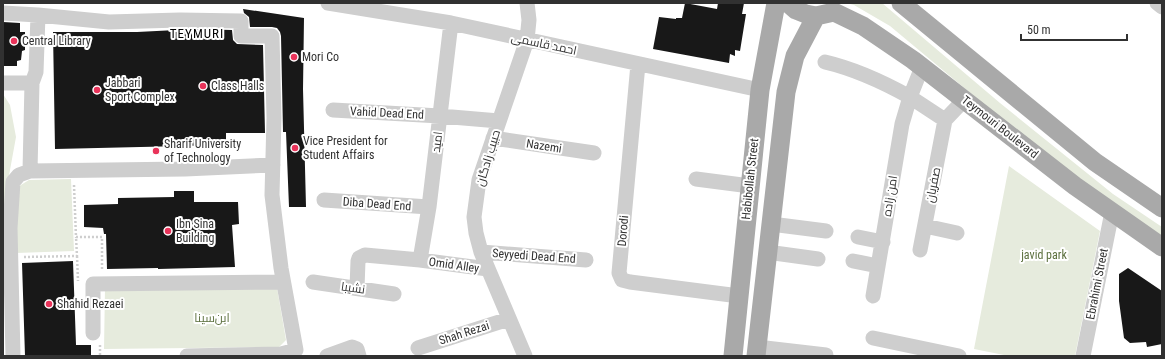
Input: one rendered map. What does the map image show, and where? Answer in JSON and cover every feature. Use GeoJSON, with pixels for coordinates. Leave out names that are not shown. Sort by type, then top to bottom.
{"type":"FeatureCollection","features":[{"type":"Feature","properties":{"kind":"main road","name":"Habibollah Street"},"geometry":{"type":"LineString","coordinates":[[733,356],[760,90],[776,3]]}},
{"type":"Feature","properties":{"kind":"main road","name":"Teymouri Boulevard"},"geometry":{"type":"LineString","coordinates":[[788,3],[796,10],[806,14],[825,14],[863,26],[965,99],[1075,186],[1162,247]]}},
{"type":"Feature","properties":{"kind":"main road"},"geometry":{"type":"LineString","coordinates":[[901,3],[1095,162],[1162,208]]}},
{"type":"Feature","properties":{"kind":"main road"},"geometry":{"type":"LineString","coordinates":[[756,352],[786,92],[795,56],[825,14]]}},
{"type":"Feature","properties":{"kind":"main road"},"geometry":{"type":"LineString","coordinates":[[752,161],[778,164]]}},
{"type":"Feature","properties":{"kind":"street","name":"احمد قاسمی"},"geometry":{"type":"LineString","coordinates":[[328,3],[451,23],[760,90]]}},
{"type":"Feature","properties":{"kind":"street","name":"حبیب زادگان"},"geometry":{"type":"LineString","coordinates":[[526,356],[481,252],[474,217],[479,180],[527,40],[529,20],[527,3]]}},
{"type":"Feature","properties":{"kind":"street"},"geometry":{"type":"LineString","coordinates":[[1157,3],[1162,7]]}},
{"type":"Feature","properties":{"kind":"street"},"geometry":{"type":"LineString","coordinates":[[3,13],[109,22],[180,20],[241,21],[241,36],[272,36],[274,118],[272,195],[283,282],[289,354],[187,356]]}},
{"type":"Feature","properties":{"kind":"street"},"geometry":{"type":"LineString","coordinates":[[30,171],[32,83],[36,72],[38,15]]}},
{"type":"Feature","properties":{"kind":"street","name":"امید"},"geometry":{"type":"LineString","coordinates":[[420,260],[429,208],[451,23]]}},
{"type":"Feature","properties":{"kind":"street"},"geometry":{"type":"LineString","coordinates":[[825,62],[838,65],[872,78],[910,97],[945,120],[965,99]]}},
{"type":"Feature","properties":{"kind":"street","name":"Dorodi"},"geometry":{"type":"LineString","coordinates":[[638,64],[619,273],[622,280],[739,296]]}},
{"type":"Feature","properties":{"kind":"street","name":"امن زاده"},"geometry":{"type":"LineString","coordinates":[[873,296],[902,124],[910,97],[922,67]]}},
{"type":"Feature","properties":{"kind":"street"},"geometry":{"type":"LineString","coordinates":[[3,83],[32,83]]}},
{"type":"Feature","properties":{"kind":"street","name":"Vahid Dead End"},"geometry":{"type":"LineString","coordinates":[[333,110],[499,120]]}},
{"type":"Feature","properties":{"kind":"street","name":"صفریان"},"geometry":{"type":"LineString","coordinates":[[920,250],[945,120]]}},
{"type":"Feature","properties":{"kind":"street","name":"Nazemi"},"geometry":{"type":"LineString","coordinates":[[493,138],[594,153]]}},
{"type":"Feature","properties":{"kind":"street"},"geometry":{"type":"LineString","coordinates":[[13,356],[8,298],[11,257],[10,228],[13,182],[19,175],[30,171],[185,169],[273,165]]}},
{"type":"Feature","properties":{"kind":"street"},"geometry":{"type":"LineString","coordinates":[[696,179],[750,186]]}},
{"type":"Feature","properties":{"kind":"street","name":"Diba Dead End"},"geometry":{"type":"LineString","coordinates":[[324,200],[429,208]]}},
{"type":"Feature","properties":{"kind":"street","name":"Ebrahimi Street"},"geometry":{"type":"LineString","coordinates":[[1083,356],[1112,212]]}},
{"type":"Feature","properties":{"kind":"street"},"geometry":{"type":"LineString","coordinates":[[771,224],[826,231]]}},
{"type":"Feature","properties":{"kind":"street"},"geometry":{"type":"LineString","coordinates":[[925,226],[957,233]]}},
{"type":"Feature","properties":{"kind":"street"},"geometry":{"type":"LineString","coordinates":[[858,237],[883,242]]}},
{"type":"Feature","properties":{"kind":"street","name":"Seyyedi Dead End"},"geometry":{"type":"LineString","coordinates":[[481,252],[586,260]]}},
{"type":"Feature","properties":{"kind":"street"},"geometry":{"type":"LineString","coordinates":[[768,252],[818,259]]}},
{"type":"Feature","properties":{"kind":"street","name":"Omid Alley"},"geometry":{"type":"LineString","coordinates":[[357,288],[358,262],[359,258],[364,255],[420,260],[488,270]]}},
{"type":"Feature","properties":{"kind":"street"},"geometry":{"type":"LineString","coordinates":[[853,261],[878,266]]}},
{"type":"Feature","properties":{"kind":"street"},"geometry":{"type":"LineString","coordinates":[[93,333],[93,284],[283,282]]}},
{"type":"Feature","properties":{"kind":"street","name":"نشیبا"},"geometry":{"type":"LineString","coordinates":[[313,282],[394,294]]}},
{"type":"Feature","properties":{"kind":"street","name":"Shah Rezai"},"geometry":{"type":"LineString","coordinates":[[418,348],[509,319]]}},
{"type":"Feature","properties":{"kind":"street"},"geometry":{"type":"LineString","coordinates":[[873,338],[959,356]]}},
{"type":"Feature","properties":{"kind":"street"},"geometry":{"type":"LineString","coordinates":[[327,356],[352,347],[358,353]]}},
{"type":"Feature","properties":{"kind":"street"},"geometry":{"type":"LineString","coordinates":[[756,352],[826,355]]}},
{"type":"Feature","properties":{"kind":"path"},"geometry":{"type":"LineString","coordinates":[[11,257],[77,256],[74,170]]}},
{"type":"Feature","properties":{"kind":"path"},"geometry":{"type":"LineString","coordinates":[[76,237],[102,237],[102,284]]}},
{"type":"Feature","properties":{"kind":"green space"},"geometry":{"type":"Polygon","coordinates":[[[846,3],[882,3],[1000,103],[1113,194],[1162,227],[1162,238],[1059,167],[890,26],[854,5],[846,3]]]}},
{"type":"Feature","properties":{"kind":"green space"},"geometry":{"type":"Polygon","coordinates":[[[3,94],[10,105],[16,137],[8,181],[6,291],[3,291],[3,94]]]}},
{"type":"Feature","properties":{"kind":"green space","name":"javid park"},"geometry":{"type":"Polygon","coordinates":[[[1009,166],[1100,231],[1075,356],[1009,356],[974,349],[1009,166]]]}},
{"type":"Feature","properties":{"kind":"green space"},"geometry":{"type":"Polygon","coordinates":[[[71,179],[74,251],[16,253],[16,188],[29,180],[71,179]]]}},
{"type":"Feature","properties":{"kind":"green space","name":"ابن‌سینا"},"geometry":{"type":"Polygon","coordinates":[[[105,288],[277,288],[286,340],[279,347],[104,349],[105,288]]]}},
{"type":"Feature","properties":{"kind":"building"},"geometry":{"type":"Polygon","coordinates":[[[685,3],[717,9],[718,3],[744,3],[742,14],[746,14],[740,51],[735,50],[735,56],[730,54],[729,63],[653,49],[659,17],[676,19],[682,18],[685,3]]]}},
{"type":"Feature","properties":{"kind":"building"},"geometry":{"type":"Polygon","coordinates":[[[243,9],[304,18],[303,89],[306,207],[289,207],[286,132],[283,132],[280,32],[277,28],[272,27],[250,27],[249,17],[244,13],[243,9]]]}},
{"type":"Feature","properties":{"kind":"building","name":"Central Library"},"geometry":{"type":"Polygon","coordinates":[[[3,22],[20,23],[20,32],[25,32],[25,50],[22,51],[21,60],[17,61],[17,66],[3,66],[3,22]]]}},
{"type":"Feature","properties":{"kind":"building"},"geometry":{"type":"Polygon","coordinates":[[[196,29],[232,30],[233,40],[237,44],[263,45],[265,133],[226,133],[226,145],[55,149],[53,32],[137,32],[196,29]]]}},
{"type":"Feature","properties":{"kind":"building","name":"Ibn Sina Building"},"geometry":{"type":"Polygon","coordinates":[[[174,191],[194,191],[194,202],[238,202],[239,224],[232,225],[235,267],[107,269],[106,234],[104,234],[103,228],[84,227],[84,205],[118,204],[118,198],[174,197],[174,191]]]}},
{"type":"Feature","properties":{"kind":"building","name":"Shahid Rezaei"},"geometry":{"type":"Polygon","coordinates":[[[73,261],[76,345],[91,345],[91,356],[25,356],[22,263],[73,261]]]}},
{"type":"Feature","properties":{"kind":"building"},"geometry":{"type":"Polygon","coordinates":[[[1128,268],[1162,291],[1162,344],[1147,347],[1146,342],[1130,343],[1124,338],[1119,301],[1119,274],[1128,268]]]}},
{"type":"Feature","properties":{"kind":"place","name":"Central Library"},"geometry":{"type":"Point","coordinates":[14,41]}},
{"type":"Feature","properties":{"kind":"place","name":"Mori Co"},"geometry":{"type":"Point","coordinates":[294,57]}},
{"type":"Feature","properties":{"kind":"place","name":"Class Halls"},"geometry":{"type":"Point","coordinates":[203,86]}},
{"type":"Feature","properties":{"kind":"place","name":"Jabbari Sport Complex"},"geometry":{"type":"Point","coordinates":[97,90]}},
{"type":"Feature","properties":{"kind":"place","name":"Vice President for Student Affairs"},"geometry":{"type":"Point","coordinates":[295,148]}},
{"type":"Feature","properties":{"kind":"place","name":"Sharif University of Technology"},"geometry":{"type":"Point","coordinates":[156,151]}},
{"type":"Feature","properties":{"kind":"place","name":"Ibn Sina Building"},"geometry":{"type":"Point","coordinates":[168,231]}},
{"type":"Feature","properties":{"kind":"place","name":"Shahid Rezaei"},"geometry":{"type":"Point","coordinates":[49,304]}},
{"type":"Feature","properties":{"kind":"district","name":"TEYMURI"},"geometry":{"type":"Point","coordinates":[197,33]}}]}
